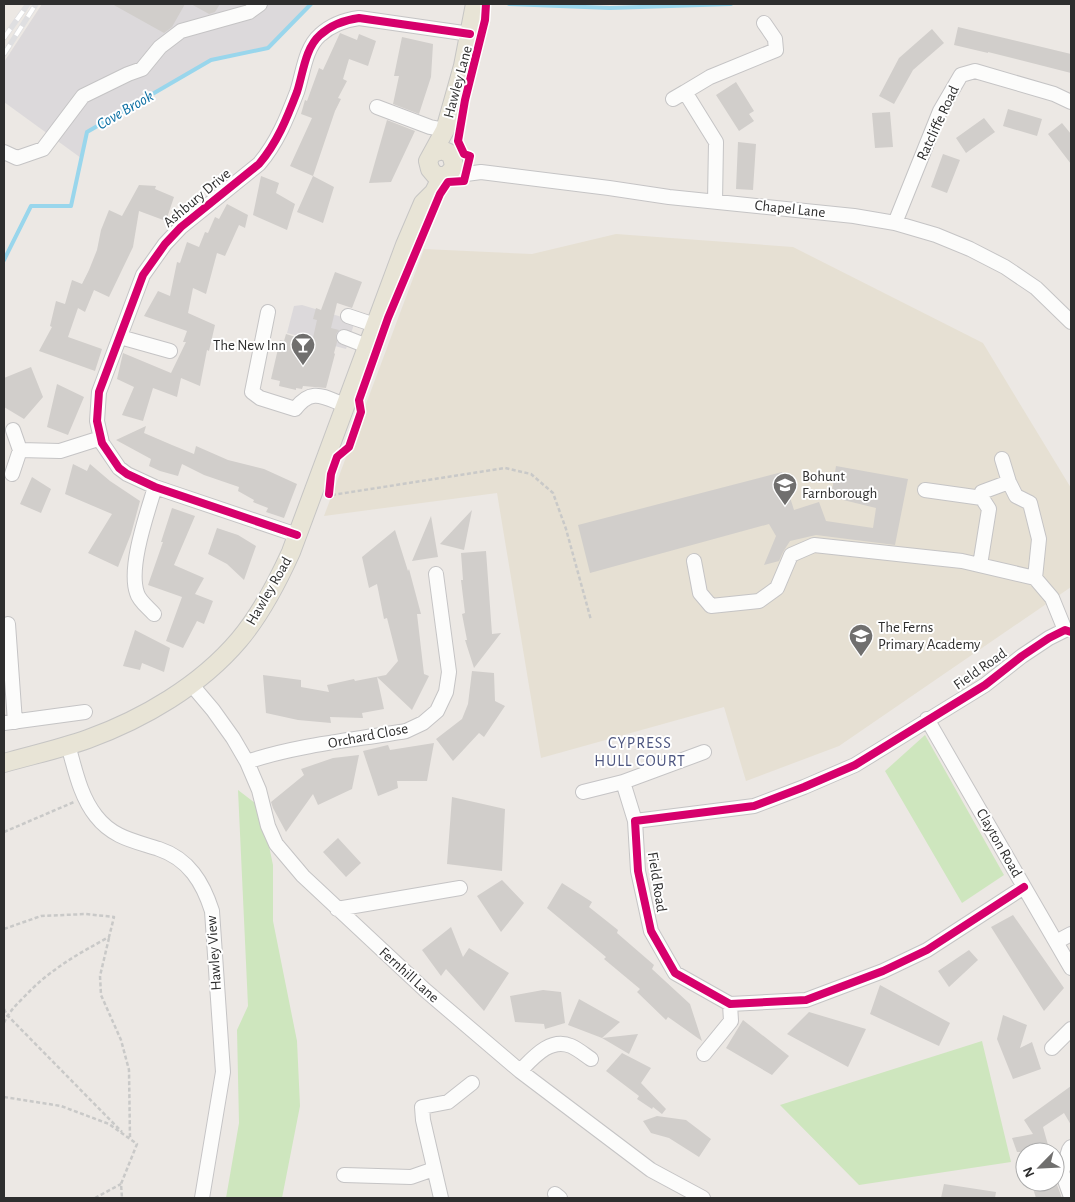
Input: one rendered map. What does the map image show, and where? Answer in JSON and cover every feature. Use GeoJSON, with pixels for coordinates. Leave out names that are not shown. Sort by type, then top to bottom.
{"type":"FeatureCollection","features":[{"type":"Feature","properties":{"kind":"main road","name":"Hawley Lane"},"geometry":{"type":"LineString","coordinates":[[423,203],[424,187],[428,178],[443,164],[445,130],[463,66],[475,5]]}},
{"type":"Feature","properties":{"kind":"main road","name":"Hawley Road"},"geometry":{"type":"LineString","coordinates":[[4,763],[100,734],[177,695],[216,663],[238,641],[254,620],[282,571],[297,535],[404,246],[423,203]]}},
{"type":"Feature","properties":{"kind":"street"},"geometry":{"type":"LineString","coordinates":[[4,152],[17,158],[43,149],[83,96],[120,77],[142,69],[160,47],[181,31],[249,12],[260,4]]}},
{"type":"Feature","properties":{"kind":"street","name":"Ashbury Drive"},"geometry":{"type":"LineString","coordinates":[[297,535],[155,487],[127,474],[119,468],[101,438],[97,421],[100,392],[143,275],[165,244],[181,227],[259,164],[268,154],[276,140],[296,92],[310,50],[320,35],[330,27],[345,20],[359,18],[470,34]]}},
{"type":"Feature","properties":{"kind":"street"},"geometry":{"type":"LineString","coordinates":[[673,99],[702,81],[776,50],[775,39],[764,23]]}},
{"type":"Feature","properties":{"kind":"street","name":"Ratcliffe Road"},"geometry":{"type":"LineString","coordinates":[[895,223],[940,111],[961,75],[975,70],[1054,94],[1071,102]]}},
{"type":"Feature","properties":{"kind":"street"},"geometry":{"type":"LineString","coordinates":[[685,92],[716,142],[715,202]]}},
{"type":"Feature","properties":{"kind":"street"},"geometry":{"type":"LineString","coordinates":[[377,107],[430,127],[445,130]]}},
{"type":"Feature","properties":{"kind":"street","name":"Chapel Lane"},"geometry":{"type":"LineString","coordinates":[[443,164],[466,174],[481,172],[669,197],[854,216],[895,223],[936,235],[970,249],[1005,267],[1036,288],[1071,322]]}},
{"type":"Feature","properties":{"kind":"street"},"geometry":{"type":"LineString","coordinates":[[268,312],[252,392],[260,398],[295,409],[302,400],[316,395],[345,405]]}},
{"type":"Feature","properties":{"kind":"street"},"geometry":{"type":"LineString","coordinates":[[348,316],[375,325]]}},
{"type":"Feature","properties":{"kind":"street"},"geometry":{"type":"LineString","coordinates":[[120,337],[170,351]]}},
{"type":"Feature","properties":{"kind":"street"},"geometry":{"type":"LineString","coordinates":[[344,337],[367,346]]}},
{"type":"Feature","properties":{"kind":"street"},"geometry":{"type":"LineString","coordinates":[[12,474],[20,450],[13,430]]}},
{"type":"Feature","properties":{"kind":"street"},"geometry":{"type":"LineString","coordinates":[[20,450],[60,451],[101,438]]}},
{"type":"Feature","properties":{"kind":"street"},"geometry":{"type":"LineString","coordinates":[[1002,459],[1009,482],[1016,496],[1030,503],[1040,539],[1035,578]]}},
{"type":"Feature","properties":{"kind":"street"},"geometry":{"type":"LineString","coordinates":[[980,565],[989,509],[982,498],[982,492],[1009,482]]}},
{"type":"Feature","properties":{"kind":"street"},"geometry":{"type":"LineString","coordinates":[[154,614],[137,596],[133,579],[142,532],[155,487]]}},
{"type":"Feature","properties":{"kind":"street"},"geometry":{"type":"LineString","coordinates":[[925,490],[982,498]]}},
{"type":"Feature","properties":{"kind":"street"},"geometry":{"type":"LineString","coordinates":[[694,561],[700,593],[711,606],[758,601],[778,588],[791,555],[814,545],[962,561],[1035,578],[1052,598],[1068,631]]}},
{"type":"Feature","properties":{"kind":"street","name":"Orchard Close"},"geometry":{"type":"LineString","coordinates":[[246,762],[290,750],[406,731],[423,723],[436,711],[446,692],[449,672],[436,574]]}},
{"type":"Feature","properties":{"kind":"street"},"geometry":{"type":"LineString","coordinates":[[8,624],[9,723],[85,712]]}},
{"type":"Feature","properties":{"kind":"street","name":"Field Road"},"geometry":{"type":"LineString","coordinates":[[730,1004],[675,973],[651,931],[638,871],[635,821],[754,806],[855,765],[985,685],[1049,638],[1068,631]]}},
{"type":"Feature","properties":{"kind":"street","name":"Fernhill Lane"},"geometry":{"type":"LineString","coordinates":[[191,684],[233,738],[259,790],[268,826],[276,844],[303,876],[424,990],[520,1072],[651,1170],[703,1198]]}},
{"type":"Feature","properties":{"kind":"street","name":"Clayton Road"},"geometry":{"type":"LineString","coordinates":[[927,719],[1071,968]]}},
{"type":"Feature","properties":{"kind":"street","name":"Hawley View"},"geometry":{"type":"LineString","coordinates":[[68,745],[78,782],[84,797],[96,817],[125,840],[160,850],[187,865],[197,877],[212,911],[223,1072],[202,1198]]}},
{"type":"Feature","properties":{"kind":"street"},"geometry":{"type":"LineString","coordinates":[[583,792],[623,782],[704,752]]}},
{"type":"Feature","properties":{"kind":"street"},"geometry":{"type":"LineString","coordinates":[[623,782],[635,821]]}},
{"type":"Feature","properties":{"kind":"street"},"geometry":{"type":"LineString","coordinates":[[704,1054],[731,1021],[730,1004],[806,1000],[883,970],[927,950],[1024,887]]}},
{"type":"Feature","properties":{"kind":"street"},"geometry":{"type":"LineString","coordinates":[[337,909],[460,888]]}},
{"type":"Feature","properties":{"kind":"street"},"geometry":{"type":"LineString","coordinates":[[1056,942],[1071,934]]}},
{"type":"Feature","properties":{"kind":"street"},"geometry":{"type":"LineString","coordinates":[[1052,1048],[1071,1029]]}},
{"type":"Feature","properties":{"kind":"street"},"geometry":{"type":"LineString","coordinates":[[520,1072],[538,1053],[554,1044],[570,1046],[591,1060]]}},
{"type":"Feature","properties":{"kind":"street"},"geometry":{"type":"LineString","coordinates":[[441,1198],[423,1120],[422,1107],[448,1102],[472,1084]]}},
{"type":"Feature","properties":{"kind":"street"},"geometry":{"type":"LineString","coordinates":[[1071,1147],[1062,1172],[1071,1197]]}},
{"type":"Feature","properties":{"kind":"street"},"geometry":{"type":"LineString","coordinates":[[344,1175],[411,1177],[434,1169]]}},
{"type":"Feature","properties":{"kind":"path"},"geometry":{"type":"LineString","coordinates":[[332,495],[505,468],[531,474],[553,493],[566,529],[591,620]]}},
{"type":"Feature","properties":{"kind":"path"},"geometry":{"type":"LineString","coordinates":[[4,832],[84,797]]}},
{"type":"Feature","properties":{"kind":"path"},"geometry":{"type":"LineString","coordinates":[[4,929],[41,916],[86,914],[114,918],[100,976],[101,995],[121,1040],[129,1070],[130,1139]]}},
{"type":"Feature","properties":{"kind":"path"},"geometry":{"type":"LineString","coordinates":[[4,1023],[7,1015],[40,979],[78,953],[109,937]]}},
{"type":"Feature","properties":{"kind":"path"},"geometry":{"type":"LineString","coordinates":[[4,1009],[7,1015],[130,1139]]}},
{"type":"Feature","properties":{"kind":"path"},"geometry":{"type":"LineString","coordinates":[[4,1097],[61,1106],[109,1124],[137,1144],[121,1184],[122,1198]]}},
{"type":"Feature","properties":{"kind":"path"},"geometry":{"type":"LineString","coordinates":[[95,1198],[121,1184]]}},
{"type":"Feature","properties":{"kind":"shaded area"},"geometry":{"type":"Polygon","coordinates":[[[42,4],[311,4],[268,48],[211,60],[87,132],[81,158],[4,102],[4,62],[42,4]]]}},
{"type":"Feature","properties":{"kind":"shaded area","name":"Bohunt Farnborough"},"geometry":{"type":"Polygon","coordinates":[[[616,234],[793,247],[983,343],[1071,488],[1071,587],[839,746],[746,781],[724,707],[541,758],[497,493],[324,516],[424,249],[532,254],[616,234]]]}},
{"type":"Feature","properties":{"kind":"shaded area"},"geometry":{"type":"Polygon","coordinates":[[[302,305],[355,321],[346,349],[287,333],[294,306],[302,305]]]}},
{"type":"Feature","properties":{"kind":"green space"},"geometry":{"type":"Polygon","coordinates":[[[925,735],[1004,875],[962,903],[885,771],[925,735]]]}},
{"type":"Feature","properties":{"kind":"green space"},"geometry":{"type":"Polygon","coordinates":[[[238,790],[255,803],[266,832],[273,865],[273,921],[297,1041],[300,1106],[282,1198],[226,1198],[239,1123],[237,1030],[248,1006],[238,790]]]}},
{"type":"Feature","properties":{"kind":"green space"},"geometry":{"type":"Polygon","coordinates":[[[982,1041],[1011,1162],[859,1185],[780,1105],[982,1041]]]}},
{"type":"Feature","properties":{"kind":"building"},"geometry":{"type":"Polygon","coordinates":[[[112,4],[185,4],[172,27],[164,33],[112,4]]]}},
{"type":"Feature","properties":{"kind":"building"},"geometry":{"type":"Polygon","coordinates":[[[191,4],[220,4],[215,12],[209,14],[191,4]]]}},
{"type":"Feature","properties":{"kind":"building"},"geometry":{"type":"Polygon","coordinates":[[[958,27],[1071,54],[1071,73],[954,45],[958,27]]]}},
{"type":"Feature","properties":{"kind":"building"},"geometry":{"type":"Polygon","coordinates":[[[932,29],[944,43],[913,70],[894,104],[879,96],[899,58],[932,29]]]}},
{"type":"Feature","properties":{"kind":"building"},"geometry":{"type":"Polygon","coordinates":[[[340,33],[357,40],[359,34],[376,41],[368,66],[349,59],[343,79],[347,81],[338,98],[341,99],[335,111],[313,176],[290,166],[312,118],[301,114],[305,100],[307,101],[319,68],[323,70],[340,33]]]}},
{"type":"Feature","properties":{"kind":"building"},"geometry":{"type":"Polygon","coordinates":[[[402,37],[433,44],[431,77],[419,114],[393,104],[399,76],[394,76],[402,37]]]}},
{"type":"Feature","properties":{"kind":"building"},"geometry":{"type":"Polygon","coordinates":[[[736,82],[754,111],[749,114],[754,121],[739,131],[716,95],[736,82]]]}},
{"type":"Feature","properties":{"kind":"building"},"geometry":{"type":"Polygon","coordinates":[[[1008,109],[1042,119],[1037,136],[1003,126],[1008,109]]]}},
{"type":"Feature","properties":{"kind":"building"},"geometry":{"type":"Polygon","coordinates":[[[890,112],[893,147],[875,148],[872,113],[890,112]]]}},
{"type":"Feature","properties":{"kind":"building"},"geometry":{"type":"Polygon","coordinates":[[[984,118],[995,132],[966,153],[956,138],[984,118]]]}},
{"type":"Feature","properties":{"kind":"building"},"geometry":{"type":"Polygon","coordinates":[[[387,120],[415,131],[391,182],[369,183],[387,120]]]}},
{"type":"Feature","properties":{"kind":"building"},"geometry":{"type":"Polygon","coordinates":[[[1062,123],[1071,134],[1071,164],[1048,134],[1062,123]]]}},
{"type":"Feature","properties":{"kind":"building"},"geometry":{"type":"Polygon","coordinates":[[[738,142],[756,144],[753,190],[736,189],[738,142]]]}},
{"type":"Feature","properties":{"kind":"building"},"geometry":{"type":"Polygon","coordinates":[[[943,154],[960,160],[947,193],[931,187],[943,154]]]}},
{"type":"Feature","properties":{"kind":"building"},"geometry":{"type":"Polygon","coordinates":[[[261,176],[279,183],[276,193],[295,204],[287,230],[253,215],[261,176]]]}},
{"type":"Feature","properties":{"kind":"building"},"geometry":{"type":"Polygon","coordinates":[[[313,176],[334,187],[323,223],[297,212],[313,176]]]}},
{"type":"Feature","properties":{"kind":"building"},"geometry":{"type":"Polygon","coordinates":[[[139,185],[156,186],[155,189],[174,197],[166,221],[139,211],[133,247],[109,297],[94,290],[85,312],[78,308],[68,337],[102,349],[95,371],[39,351],[52,327],[50,326],[56,301],[65,304],[72,280],[82,284],[89,270],[109,210],[122,216],[139,185]]]}},
{"type":"Feature","properties":{"kind":"building"},"geometry":{"type":"Polygon","coordinates":[[[227,204],[248,215],[245,228],[239,225],[225,256],[217,253],[206,294],[193,288],[188,313],[215,325],[209,351],[207,350],[200,386],[181,378],[177,397],[153,388],[143,421],[122,415],[134,387],[117,379],[123,353],[171,373],[186,342],[183,342],[187,331],[144,316],[158,291],[170,296],[177,262],[180,263],[187,242],[199,247],[205,232],[208,233],[215,217],[219,219],[227,204]]]}},
{"type":"Feature","properties":{"kind":"building","name":"The New Inn"},"geometry":{"type":"Polygon","coordinates":[[[335,272],[362,282],[352,308],[337,303],[331,328],[339,330],[336,334],[335,354],[326,388],[303,386],[302,389],[296,388],[296,390],[279,386],[280,381],[271,379],[280,340],[284,341],[286,334],[312,342],[317,320],[313,319],[316,308],[321,310],[335,272]]]}},
{"type":"Feature","properties":{"kind":"building"},"geometry":{"type":"Polygon","coordinates":[[[31,367],[43,397],[24,419],[4,407],[4,378],[31,367]]]}},
{"type":"Feature","properties":{"kind":"building"},"geometry":{"type":"Polygon","coordinates":[[[57,384],[84,397],[68,435],[47,427],[57,384]]]}},
{"type":"Feature","properties":{"kind":"building"},"geometry":{"type":"Polygon","coordinates":[[[146,426],[144,433],[194,454],[196,446],[228,460],[264,469],[297,484],[284,518],[266,512],[268,508],[253,502],[254,500],[238,491],[239,487],[204,475],[182,464],[178,476],[149,466],[151,459],[116,440],[146,426]]]}},
{"type":"Feature","properties":{"kind":"building"},"geometry":{"type":"Polygon","coordinates":[[[73,464],[87,471],[90,464],[110,481],[140,501],[131,534],[118,567],[88,553],[112,514],[65,494],[73,464]]]}},
{"type":"Feature","properties":{"kind":"building"},"geometry":{"type":"Polygon","coordinates":[[[836,466],[908,479],[895,545],[816,535],[790,541],[779,561],[764,565],[776,536],[769,524],[590,573],[578,525],[782,472],[794,510],[819,502],[826,521],[873,528],[876,508],[831,497],[836,466]]]}},
{"type":"Feature","properties":{"kind":"building"},"geometry":{"type":"Polygon","coordinates":[[[32,477],[51,489],[41,513],[20,504],[32,477]]]}},
{"type":"Feature","properties":{"kind":"building"},"geometry":{"type":"Polygon","coordinates":[[[172,508],[195,516],[174,565],[204,578],[195,594],[213,601],[204,624],[197,621],[183,648],[166,641],[182,597],[148,585],[163,542],[161,542],[172,508]]]}},
{"type":"Feature","properties":{"kind":"building"},"geometry":{"type":"Polygon","coordinates":[[[472,510],[464,550],[440,544],[472,510]]]}},
{"type":"Feature","properties":{"kind":"building"},"geometry":{"type":"Polygon","coordinates":[[[431,516],[438,557],[412,561],[431,516]]]}},
{"type":"Feature","properties":{"kind":"building"},"geometry":{"type":"Polygon","coordinates":[[[217,528],[238,535],[256,546],[244,580],[227,564],[208,554],[217,528]]]}},
{"type":"Feature","properties":{"kind":"building"},"geometry":{"type":"Polygon","coordinates":[[[395,530],[408,571],[409,569],[421,614],[417,614],[424,674],[429,676],[412,710],[377,677],[384,709],[362,713],[363,718],[330,717],[331,723],[298,720],[266,713],[263,675],[301,680],[301,687],[329,692],[327,685],[386,675],[398,661],[387,618],[384,619],[377,584],[369,588],[362,557],[395,530]]]}},
{"type":"Feature","properties":{"kind":"building"},"geometry":{"type":"Polygon","coordinates":[[[486,551],[492,634],[501,633],[474,668],[465,640],[467,640],[462,614],[465,613],[461,580],[463,580],[461,553],[486,551]]]}},
{"type":"Feature","properties":{"kind":"building"},"geometry":{"type":"Polygon","coordinates":[[[135,630],[170,648],[164,672],[142,663],[140,670],[123,666],[135,630]]]}},
{"type":"Feature","properties":{"kind":"building"},"geometry":{"type":"Polygon","coordinates":[[[472,671],[494,673],[495,701],[505,706],[484,737],[479,733],[453,761],[436,739],[462,719],[468,704],[472,671]]]}},
{"type":"Feature","properties":{"kind":"building"},"geometry":{"type":"Polygon","coordinates":[[[434,743],[427,781],[397,781],[398,788],[378,796],[363,751],[388,745],[390,750],[434,743]]]}},
{"type":"Feature","properties":{"kind":"building"},"geometry":{"type":"Polygon","coordinates":[[[359,755],[352,789],[318,805],[313,794],[286,832],[271,802],[304,775],[301,769],[333,758],[359,755]]]}},
{"type":"Feature","properties":{"kind":"building"},"geometry":{"type":"Polygon","coordinates":[[[452,797],[505,809],[502,871],[447,864],[452,797]]]}},
{"type":"Feature","properties":{"kind":"building"},"geometry":{"type":"Polygon","coordinates":[[[338,838],[361,863],[346,877],[323,852],[338,838]]]}},
{"type":"Feature","properties":{"kind":"building"},"geometry":{"type":"Polygon","coordinates":[[[502,880],[524,903],[501,932],[477,896],[502,880]]]}},
{"type":"Feature","properties":{"kind":"building"},"geometry":{"type":"Polygon","coordinates":[[[562,883],[592,902],[589,907],[618,930],[617,933],[654,965],[652,969],[690,1004],[702,1041],[668,1017],[666,1020],[637,992],[640,989],[604,959],[606,957],[547,908],[562,883]]]}},
{"type":"Feature","properties":{"kind":"building"},"geometry":{"type":"Polygon","coordinates":[[[1013,915],[1064,988],[1044,1011],[991,927],[1013,915]]]}},
{"type":"Feature","properties":{"kind":"building"},"geometry":{"type":"Polygon","coordinates":[[[451,927],[463,957],[469,948],[509,973],[484,1011],[446,969],[441,976],[422,950],[451,927]]]}},
{"type":"Feature","properties":{"kind":"building"},"geometry":{"type":"Polygon","coordinates":[[[969,950],[978,960],[949,987],[938,971],[969,950]]]}},
{"type":"Feature","properties":{"kind":"building"},"geometry":{"type":"Polygon","coordinates":[[[880,985],[950,1023],[939,1046],[870,1014],[880,985]]]}},
{"type":"Feature","properties":{"kind":"building"},"geometry":{"type":"Polygon","coordinates":[[[543,990],[561,992],[565,1023],[545,1029],[544,1024],[515,1022],[510,996],[543,990]]]}},
{"type":"Feature","properties":{"kind":"building"},"geometry":{"type":"Polygon","coordinates":[[[579,999],[620,1022],[602,1038],[568,1025],[579,999]]]}},
{"type":"Feature","properties":{"kind":"building"},"geometry":{"type":"Polygon","coordinates":[[[809,1012],[866,1029],[848,1067],[787,1034],[809,1012]]]}},
{"type":"Feature","properties":{"kind":"building"},"geometry":{"type":"Polygon","coordinates":[[[1003,1015],[1027,1025],[1020,1048],[1032,1042],[1041,1069],[1013,1079],[997,1039],[1003,1015]]]}},
{"type":"Feature","properties":{"kind":"building"},"geometry":{"type":"Polygon","coordinates":[[[743,1020],[789,1056],[772,1075],[726,1048],[743,1020]]]}},
{"type":"Feature","properties":{"kind":"building"},"geometry":{"type":"Polygon","coordinates":[[[638,1034],[629,1054],[602,1038],[638,1034]]]}},
{"type":"Feature","properties":{"kind":"building"},"geometry":{"type":"Polygon","coordinates":[[[622,1053],[651,1068],[641,1083],[666,1109],[662,1114],[637,1099],[639,1096],[606,1071],[622,1053]]]}},
{"type":"Feature","properties":{"kind":"building"},"geometry":{"type":"Polygon","coordinates":[[[1071,1086],[1071,1125],[1064,1113],[1043,1127],[1047,1142],[1015,1142],[1015,1146],[1012,1138],[1033,1134],[1024,1120],[1071,1086]]]}},
{"type":"Feature","properties":{"kind":"building"},"geometry":{"type":"Polygon","coordinates":[[[657,1116],[686,1120],[711,1139],[699,1157],[669,1138],[651,1133],[643,1121],[657,1116]]]}},
{"type":"Feature","properties":{"kind":"building"},"geometry":{"type":"Polygon","coordinates":[[[944,1184],[996,1192],[995,1198],[941,1198],[944,1184]]]}},
{"type":"Feature","properties":{"kind":"building"},"geometry":{"type":"Polygon","coordinates":[[[1034,1192],[1060,1192],[1062,1198],[1036,1198],[1034,1192]]]}},
{"type":"Feature","properties":{"kind":"waterway","name":"Cove Brook"},"geometry":{"type":"LineString","coordinates":[[4,260],[31,206],[71,206],[87,132],[211,60],[268,48],[311,4]]}},
{"type":"Feature","properties":{"kind":"waterway","name":"Cove Brook"},"geometry":{"type":"LineString","coordinates":[[509,4],[610,8],[731,4]]}},
{"type":"Feature","properties":{"kind":"railway"},"geometry":{"type":"LineString","coordinates":[[4,38],[28,4]]}},
{"type":"Feature","properties":{"kind":"railway"},"geometry":{"type":"LineString","coordinates":[[4,54],[36,4]]}},
{"type":"Feature","properties":{"kind":"cycle path"},"geometry":{"type":"LineString","coordinates":[[329,494],[331,474],[337,457],[349,447],[361,412],[359,400],[388,318],[440,194],[448,182],[464,181],[470,156],[464,154],[458,141],[465,100],[485,20],[486,4]]}},
{"type":"Feature","properties":{"kind":"cycle path"},"geometry":{"type":"LineString","coordinates":[[297,535],[155,487],[127,474],[119,468],[102,443],[97,421],[99,392],[143,275],[165,244],[181,227],[259,164],[265,156],[285,121],[297,92],[308,54],[315,40],[320,35],[338,24],[359,18],[470,34]]}},
{"type":"Feature","properties":{"kind":"cycle path"},"geometry":{"type":"LineString","coordinates":[[1024,887],[927,950],[883,971],[806,1000],[730,1004],[675,973],[651,931],[638,871],[635,821],[754,806],[855,765],[985,685],[1049,638],[1065,630],[1071,632]]}},
{"type":"Feature","properties":{"kind":"place","name":"The New Inn"},"geometry":{"type":"Point","coordinates":[303,366]}},
{"type":"Feature","properties":{"kind":"place","name":"Bohunt Farnborough"},"geometry":{"type":"Point","coordinates":[785,506]}},
{"type":"Feature","properties":{"kind":"place","name":"The Ferns Primary Academy"},"geometry":{"type":"Point","coordinates":[861,657]}},
{"type":"Feature","properties":{"kind":"district","name":"CYPRESS HULL COURT"},"geometry":{"type":"Point","coordinates":[640,752]}}]}
